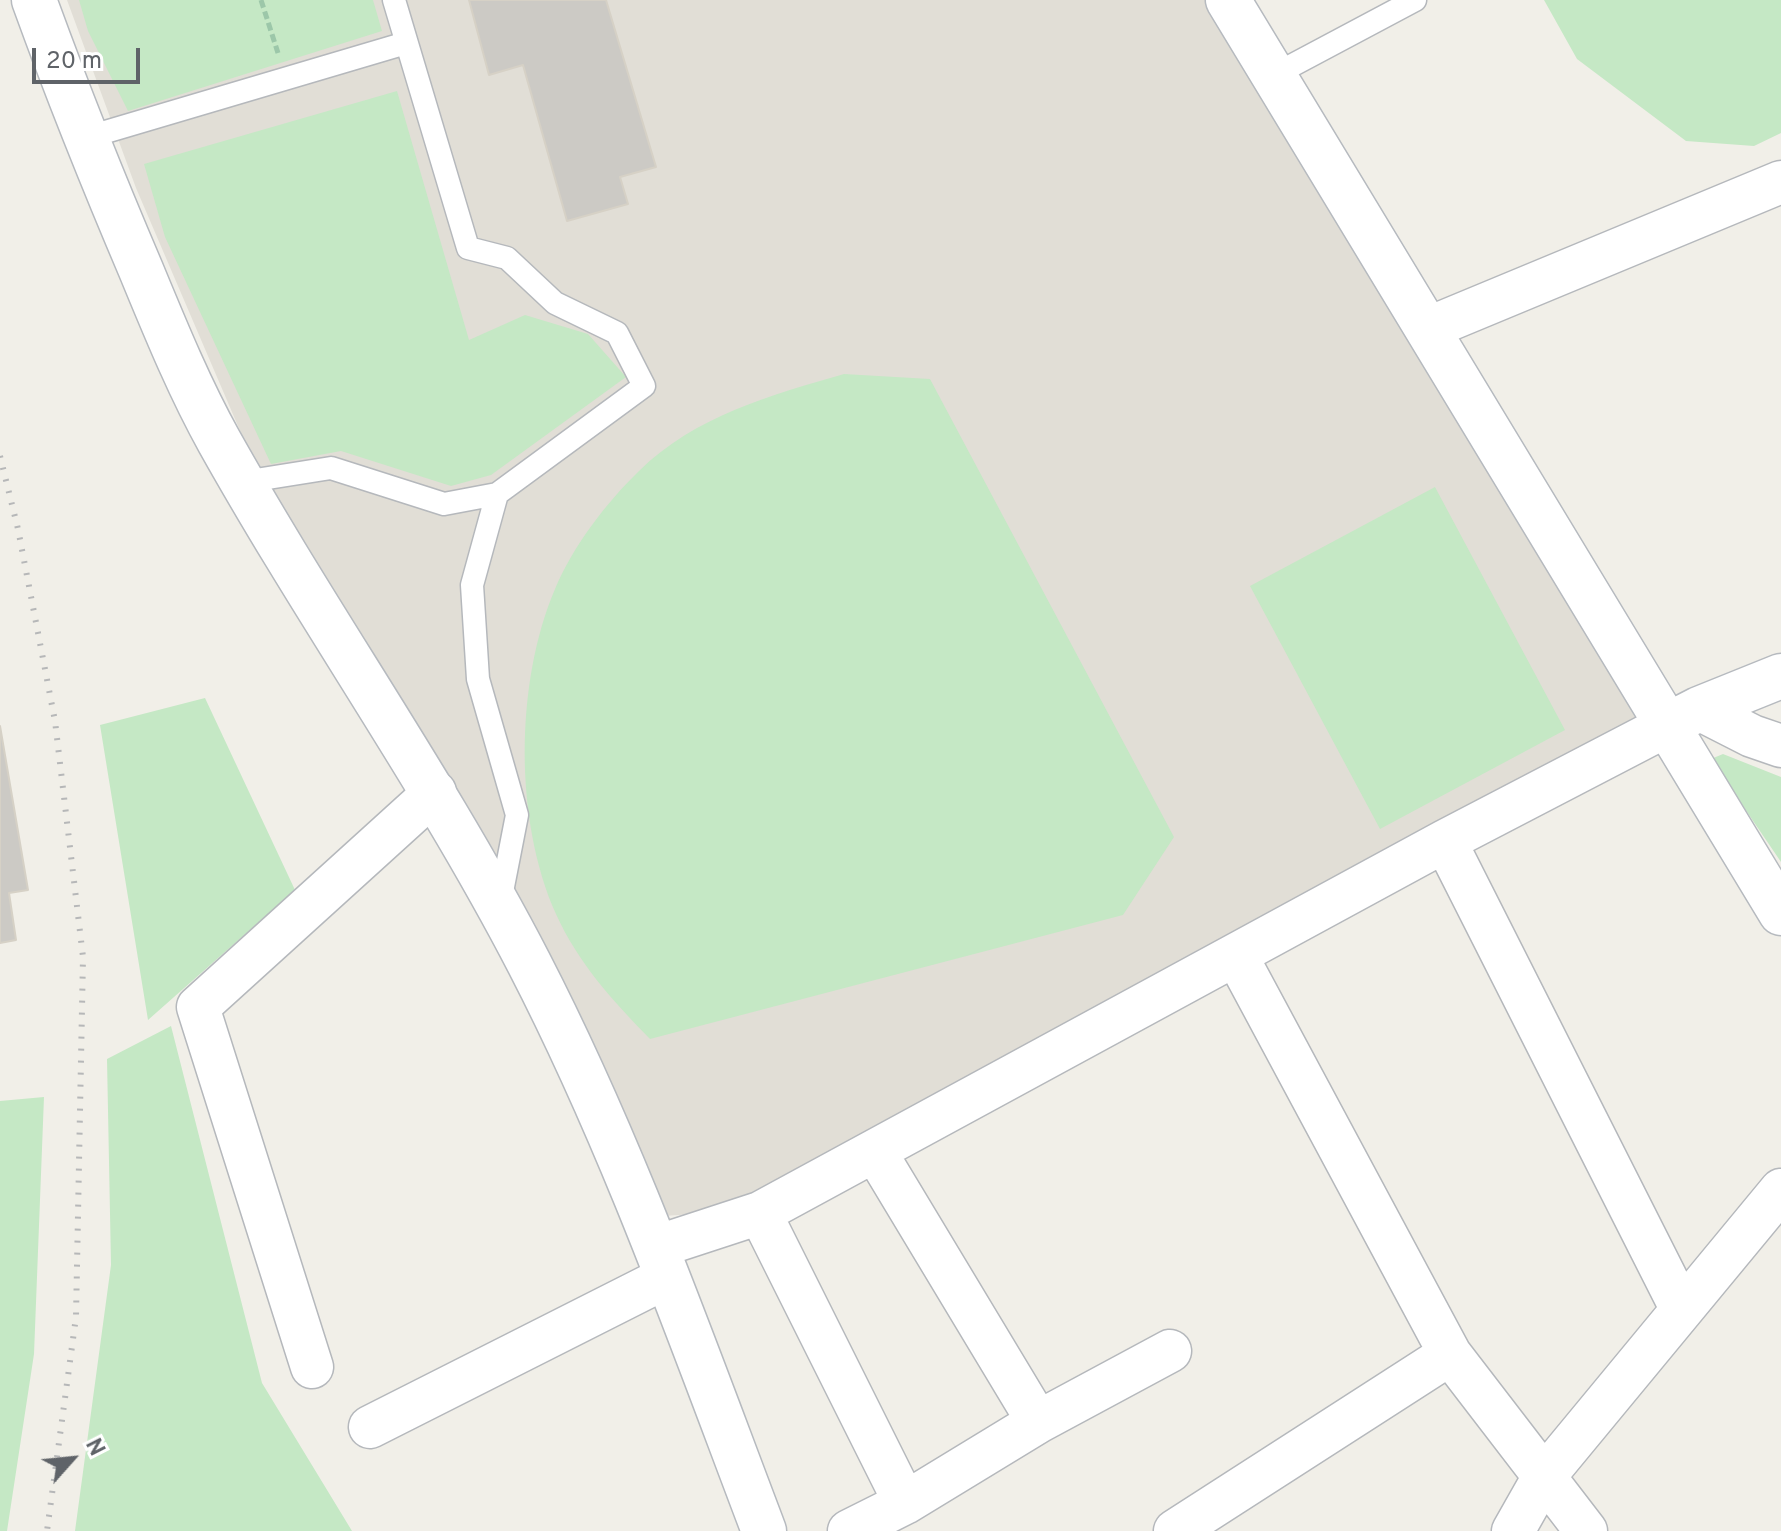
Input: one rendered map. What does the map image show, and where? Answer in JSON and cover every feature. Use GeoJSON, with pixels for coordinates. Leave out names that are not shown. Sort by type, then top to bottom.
{"type":"FeatureCollection","features":[{"type":"Feature","properties":{"kind":"street"},"geometry":{"type":"LineString","coordinates":[[34,0],[85,138],[165,329],[217,437],[435,792],[499,908],[598,1103],[660,1263],[755,1527]]}},
{"type":"Feature","properties":{"kind":"street"},"geometry":{"type":"LineString","coordinates":[[1228,0],[1429,328],[1682,717],[1781,913]]}},
{"type":"Feature","properties":{"kind":"street"},"geometry":{"type":"LineString","coordinates":[[1429,328],[1781,182]]}},
{"type":"Feature","properties":{"kind":"street"},"geometry":{"type":"LineString","coordinates":[[370,1427],[660,1263],[876,1153],[1445,841],[1682,717],[1781,676]]}},
{"type":"Feature","properties":{"kind":"street"},"geometry":{"type":"LineString","coordinates":[[1682,717],[1781,746]]}},
{"type":"Feature","properties":{"kind":"street"},"geometry":{"type":"LineString","coordinates":[[312,1367],[198,1007],[435,792]]}},
{"type":"Feature","properties":{"kind":"street"},"geometry":{"type":"LineString","coordinates":[[1445,841],[1681,1308]]}},
{"type":"Feature","properties":{"kind":"street"},"geometry":{"type":"LineString","coordinates":[[1237,957],[1450,1354],[1586,1531]]}},
{"type":"Feature","properties":{"kind":"street"},"geometry":{"type":"LineString","coordinates":[[876,1153],[1038,1422]]}},
{"type":"Feature","properties":{"kind":"street"},"geometry":{"type":"LineString","coordinates":[[1513,1531],[1543,1478],[1781,1190]]}},
{"type":"Feature","properties":{"kind":"street"},"geometry":{"type":"LineString","coordinates":[[760,1213],[905,1503]]}},
{"type":"Feature","properties":{"kind":"street"},"geometry":{"type":"LineString","coordinates":[[849,1531],[905,1503],[1038,1422],[1170,1351]]}},
{"type":"Feature","properties":{"kind":"street"},"geometry":{"type":"LineString","coordinates":[[1175,1531],[1450,1354]]}},
{"type":"Feature","properties":{"kind":"lane"},"geometry":{"type":"LineString","coordinates":[[243,482],[331,468],[444,504],[497,494],[644,386],[617,333],[555,303],[507,258],[468,248],[394,0]]}},
{"type":"Feature","properties":{"kind":"lane"},"geometry":{"type":"LineString","coordinates":[[1274,75],[1415,0]]}},
{"type":"Feature","properties":{"kind":"lane"},"geometry":{"type":"LineString","coordinates":[[85,138],[286,76],[406,43]]}},
{"type":"Feature","properties":{"kind":"lane"},"geometry":{"type":"LineString","coordinates":[[497,494],[472,585],[478,679],[517,815],[499,908]]}},
{"type":"Feature","properties":{"kind":"path"},"geometry":{"type":"LineString","coordinates":[[261,0],[286,76]]}},
{"type":"Feature","properties":{"kind":"shaded area"},"geometry":{"type":"Polygon","coordinates":[[[67,0],[1208,0],[1643,720],[740,1211],[663,1216],[544,944],[326,584],[244,440],[136,188],[67,0]]]}},
{"type":"Feature","properties":{"kind":"green space"},"geometry":{"type":"Polygon","coordinates":[[[79,0],[373,0],[382,31],[128,111],[88,31],[79,0]]]}},
{"type":"Feature","properties":{"kind":"green space"},"geometry":{"type":"Polygon","coordinates":[[[1544,0],[1781,0],[1781,133],[1754,146],[1686,141],[1577,59],[1544,0]]]}},
{"type":"Feature","properties":{"kind":"green space"},"geometry":{"type":"Polygon","coordinates":[[[397,91],[469,340],[525,315],[588,334],[626,377],[491,475],[451,486],[341,451],[271,464],[165,237],[144,164],[397,91]]]}},
{"type":"Feature","properties":{"kind":"green space"},"geometry":{"type":"Polygon","coordinates":[[[844,374],[930,379],[1174,837],[1123,915],[650,1039],[610,996],[575,949],[556,914],[542,877],[532,837],[525,752],[532,666],[542,626],[562,573],[591,526],[614,497],[661,452],[684,436],[735,410],[844,374]]]}},
{"type":"Feature","properties":{"kind":"green space"},"geometry":{"type":"Polygon","coordinates":[[[1435,487],[1565,730],[1380,829],[1250,586],[1435,487]]]}},
{"type":"Feature","properties":{"kind":"green space"},"geometry":{"type":"Polygon","coordinates":[[[205,698],[295,890],[148,1020],[100,725],[205,698]]]}},
{"type":"Feature","properties":{"kind":"green space"},"geometry":{"type":"Polygon","coordinates":[[[1723,754],[1781,777],[1781,862],[1711,759],[1723,754]]]}},
{"type":"Feature","properties":{"kind":"green space"},"geometry":{"type":"Polygon","coordinates":[[[171,1026],[262,1383],[352,1531],[75,1531],[111,1265],[107,1059],[171,1026]]]}},
{"type":"Feature","properties":{"kind":"green space"},"geometry":{"type":"Polygon","coordinates":[[[44,1097],[34,1354],[7,1531],[0,1531],[0,1101],[44,1097]]]}},
{"type":"Feature","properties":{"kind":"building"},"geometry":{"type":"Polygon","coordinates":[[[469,0],[606,0],[656,167],[620,177],[628,204],[567,221],[523,65],[489,75],[469,0]]]}},
{"type":"Feature","properties":{"kind":"building"},"geometry":{"type":"Polygon","coordinates":[[[0,726],[28,890],[9,893],[16,940],[0,943],[0,726]]]}},
{"type":"Feature","properties":{"kind":"railway"},"geometry":{"type":"LineString","coordinates":[[0,456],[18,529],[55,721],[83,957],[76,1317],[47,1531]]}}]}
